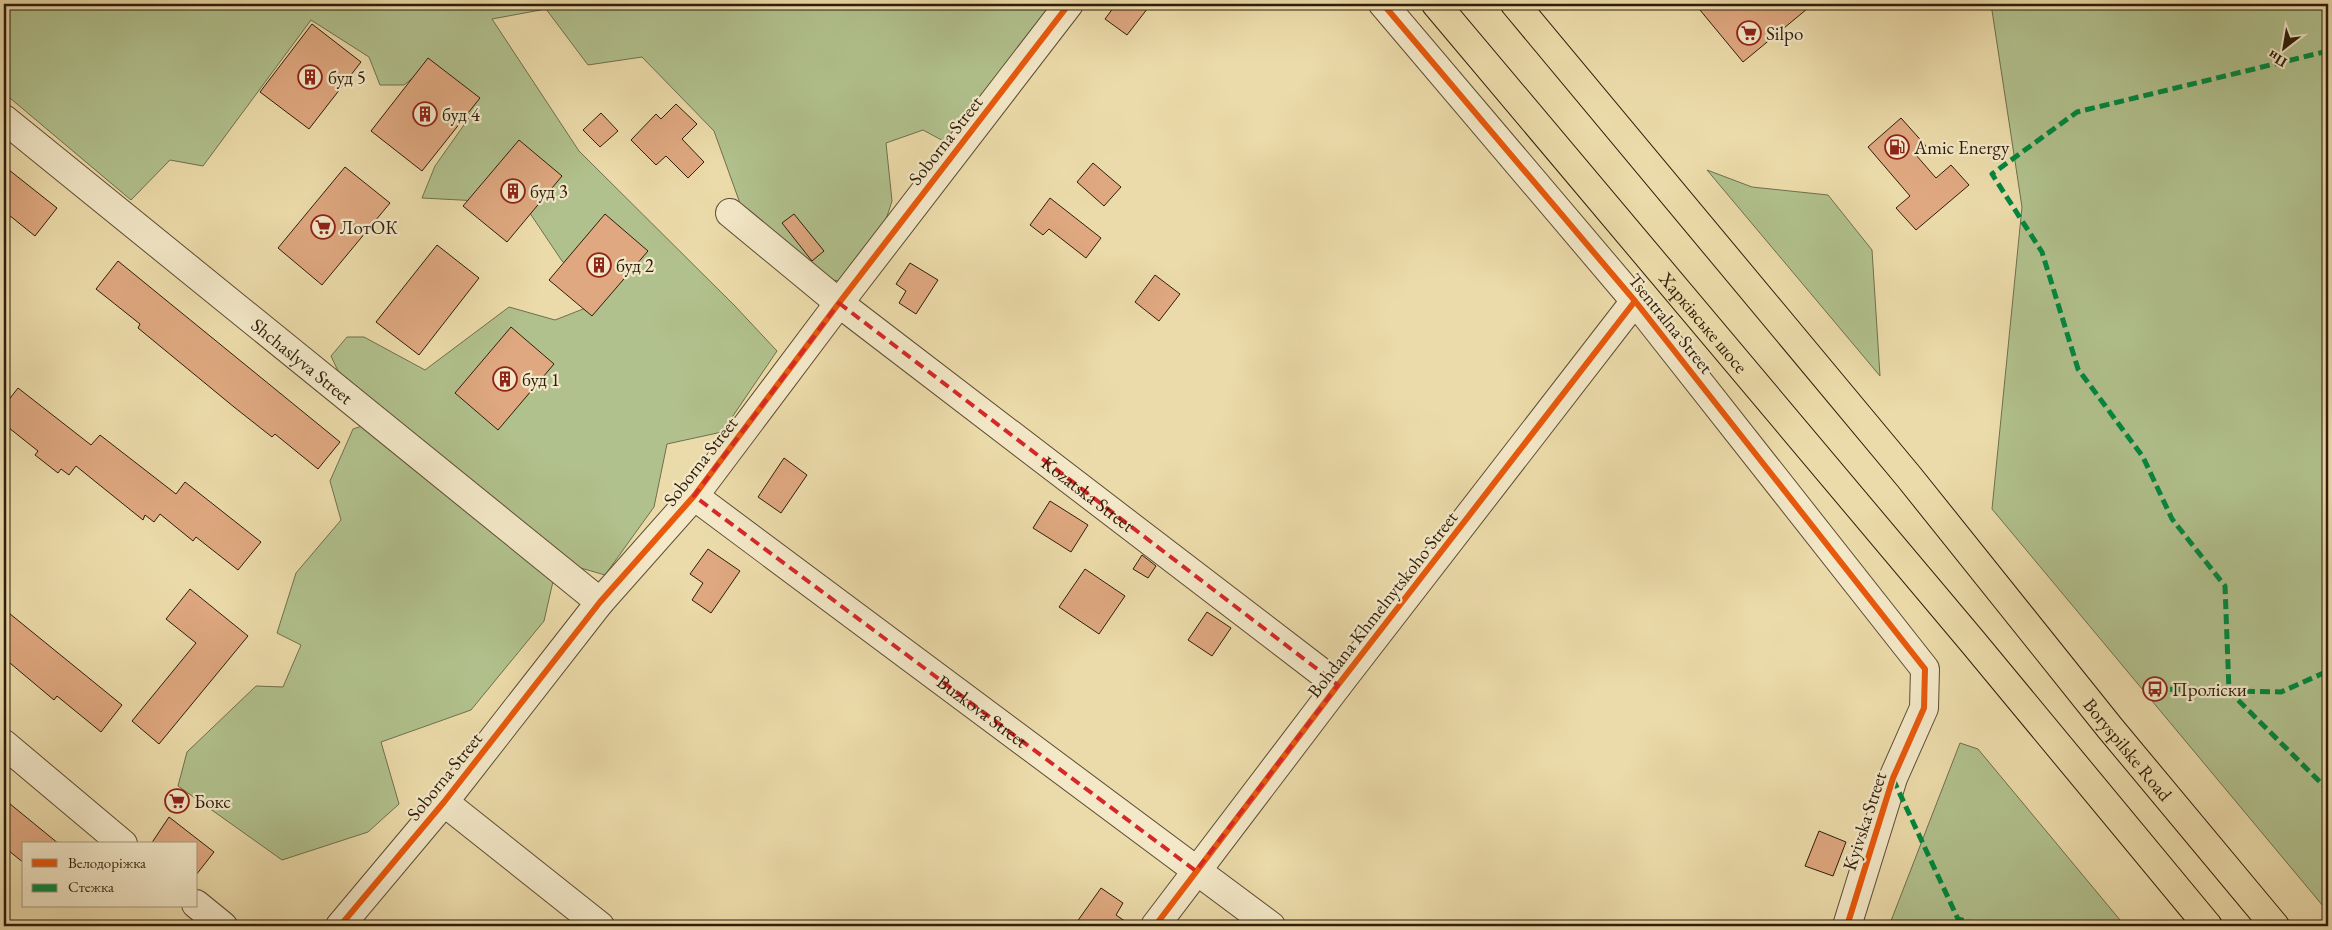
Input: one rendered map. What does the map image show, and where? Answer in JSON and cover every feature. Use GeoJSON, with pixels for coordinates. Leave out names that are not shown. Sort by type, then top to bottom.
{"type":"FeatureCollection","features":[{"type":"Feature","properties":{"kind":"highway","name":"Харківське шосе"},"geometry":{"type":"LineString","coordinates":[[1436,4],[1972,641],[2208,926]]}},
{"type":"Feature","properties":{"kind":"highway","name":"Boryspilske Road"},"geometry":{"type":"LineString","coordinates":[[1515,4],[1909,477],[2110,728],[2275,926]]}},
{"type":"Feature","properties":{"kind":"street","name":"Soborna Street"},"geometry":{"type":"LineString","coordinates":[[340,926],[444,802],[600,602],[694,496],[839,303],[1069,4]]}},
{"type":"Feature","properties":{"kind":"street","name":"Tsentralna Street"},"geometry":{"type":"LineString","coordinates":[[1383,4],[1635,301],[1925,669]]}},
{"type":"Feature","properties":{"kind":"street","name":"Shchaslyva Street"},"geometry":{"type":"LineString","coordinates":[[4,119],[600,602]]}},
{"type":"Feature","properties":{"kind":"street","name":"Kozatska Street"},"geometry":{"type":"LineString","coordinates":[[730,213],[839,303],[1338,685]]}},
{"type":"Feature","properties":{"kind":"street","name":"Bohdana Khmelnytskoho Street"},"geometry":{"type":"LineString","coordinates":[[1155,926],[1338,685],[1635,301]]}},
{"type":"Feature","properties":{"kind":"street","name":"Buzkova Street"},"geometry":{"type":"LineString","coordinates":[[694,496],[1196,872],[1272,926]]}},
{"type":"Feature","properties":{"kind":"street","name":"Kyivska Street"},"geometry":{"type":"LineString","coordinates":[[1847,926],[1893,778],[1924,708],[1925,669]]}},
{"type":"Feature","properties":{"kind":"street"},"geometry":{"type":"LineString","coordinates":[[4,744],[122,842]]}},
{"type":"Feature","properties":{"kind":"street"},"geometry":{"type":"LineString","coordinates":[[444,802],[600,926]]}},
{"type":"Feature","properties":{"kind":"street"},"geometry":{"type":"LineString","coordinates":[[198,906],[223,926]]}},
{"type":"Feature","properties":{"kind":"highlighted area"},"geometry":{"type":"Polygon","coordinates":[[[839,303],[1338,685],[1196,871],[694,496],[839,303]]]}},
{"type":"Feature","properties":{"kind":"green space"},"geometry":{"type":"Polygon","coordinates":[[[4,4],[1056,4],[949,144],[923,130],[886,143],[892,201],[880,238],[841,281],[821,279],[741,206],[714,131],[642,57],[588,65],[546,9],[492,19],[579,151],[734,305],[777,351],[722,432],[667,444],[654,507],[605,575],[574,566],[338,371],[331,356],[347,337],[364,337],[425,370],[509,307],[555,320],[606,300],[562,261],[507,179],[479,201],[422,198],[435,166],[471,115],[418,74],[404,85],[380,85],[369,57],[311,20],[203,166],[170,160],[131,200],[4,93],[4,4]]]}},
{"type":"Feature","properties":{"kind":"green space"},"geometry":{"type":"Polygon","coordinates":[[[1991,4],[2328,4],[2328,912],[1992,509],[2022,207],[1991,4]]]}},
{"type":"Feature","properties":{"kind":"green space"},"geometry":{"type":"Polygon","coordinates":[[[1707,170],[1752,187],[1828,195],[1872,250],[1880,376],[1707,170]]]}},
{"type":"Feature","properties":{"kind":"green space"},"geometry":{"type":"Polygon","coordinates":[[[371,423],[554,577],[544,621],[471,710],[381,742],[399,804],[368,832],[282,860],[178,786],[187,752],[256,686],[283,687],[301,645],[277,633],[296,573],[341,520],[330,481],[353,429],[371,423]]]}},
{"type":"Feature","properties":{"kind":"green space"},"geometry":{"type":"Polygon","coordinates":[[[1960,743],[1978,749],[2125,926],[1889,926],[1960,743]]]}},
{"type":"Feature","properties":{"kind":"building"},"geometry":{"type":"Polygon","coordinates":[[[1116,4],[1151,4],[1127,35],[1105,19],[1116,4]]]}},
{"type":"Feature","properties":{"kind":"building","name":"Silpo"},"geometry":{"type":"Polygon","coordinates":[[[1695,4],[1813,4],[1743,62],[1695,4]]]}},
{"type":"Feature","properties":{"kind":"building","name":"буд 5"},"geometry":{"type":"Polygon","coordinates":[[[312,24],[361,62],[309,129],[260,92],[312,24]]]}},
{"type":"Feature","properties":{"kind":"building","name":"буд 4"},"geometry":{"type":"Polygon","coordinates":[[[428,58],[480,98],[422,171],[371,131],[428,58]]]}},
{"type":"Feature","properties":{"kind":"building"},"geometry":{"type":"Polygon","coordinates":[[[676,104],[697,124],[682,139],[704,162],[688,178],[666,156],[656,165],[631,140],[656,114],[661,119],[676,104]]]}},
{"type":"Feature","properties":{"kind":"building"},"geometry":{"type":"Polygon","coordinates":[[[601,113],[618,131],[600,147],[583,130],[601,113]]]}},
{"type":"Feature","properties":{"kind":"building"},"geometry":{"type":"Polygon","coordinates":[[[1901,118],[1926,146],[1916,155],[1936,178],[1951,165],[1969,185],[1916,230],[1896,208],[1910,196],[1868,147],[1901,118]]]}},
{"type":"Feature","properties":{"kind":"building","name":"буд 3"},"geometry":{"type":"Polygon","coordinates":[[[519,140],[562,176],[507,242],[463,206],[519,140]]]}},
{"type":"Feature","properties":{"kind":"building"},"geometry":{"type":"Polygon","coordinates":[[[1093,163],[1121,187],[1104,206],[1077,182],[1093,163]]]}},
{"type":"Feature","properties":{"kind":"building"},"geometry":{"type":"Polygon","coordinates":[[[4,166],[57,208],[35,236],[4,211],[4,166]]]}},
{"type":"Feature","properties":{"kind":"building"},"geometry":{"type":"Polygon","coordinates":[[[345,167],[390,203],[322,285],[278,248],[345,167]]]}},
{"type":"Feature","properties":{"kind":"building"},"geometry":{"type":"Polygon","coordinates":[[[1050,198],[1101,238],[1086,258],[1049,229],[1043,235],[1030,225],[1050,198]]]}},
{"type":"Feature","properties":{"kind":"building","name":"буд 2"},"geometry":{"type":"Polygon","coordinates":[[[605,214],[648,251],[592,316],[549,280],[605,214]]]}},
{"type":"Feature","properties":{"kind":"building"},"geometry":{"type":"Polygon","coordinates":[[[794,214],[824,251],[812,261],[782,223],[794,214]]]}},
{"type":"Feature","properties":{"kind":"building"},"geometry":{"type":"Polygon","coordinates":[[[437,245],[479,278],[419,355],[376,322],[437,245]]]}},
{"type":"Feature","properties":{"kind":"building"},"geometry":{"type":"Polygon","coordinates":[[[118,261],[340,442],[318,469],[275,434],[272,437],[234,407],[138,328],[140,324],[96,289],[118,261]]]}},
{"type":"Feature","properties":{"kind":"building"},"geometry":{"type":"Polygon","coordinates":[[[910,263],[938,280],[916,314],[899,303],[906,291],[896,284],[910,263]]]}},
{"type":"Feature","properties":{"kind":"building"},"geometry":{"type":"Polygon","coordinates":[[[1155,275],[1180,294],[1159,321],[1135,302],[1155,275]]]}},
{"type":"Feature","properties":{"kind":"building","name":"буд 1"},"geometry":{"type":"Polygon","coordinates":[[[511,327],[554,364],[498,430],[455,393],[511,327]]]}},
{"type":"Feature","properties":{"kind":"building"},"geometry":{"type":"Polygon","coordinates":[[[18,388],[91,445],[100,435],[176,494],[185,482],[261,542],[238,570],[196,537],[193,541],[160,514],[154,522],[145,515],[143,520],[76,466],[69,475],[61,469],[58,473],[35,455],[38,451],[4,424],[4,406],[18,388]]]}},
{"type":"Feature","properties":{"kind":"building"},"geometry":{"type":"Polygon","coordinates":[[[784,458],[807,475],[781,513],[758,497],[784,458]]]}},
{"type":"Feature","properties":{"kind":"building"},"geometry":{"type":"Polygon","coordinates":[[[1050,501],[1088,525],[1071,552],[1033,528],[1050,501]]]}},
{"type":"Feature","properties":{"kind":"building"},"geometry":{"type":"Polygon","coordinates":[[[708,549],[740,571],[711,613],[692,600],[703,583],[690,574],[708,549]]]}},
{"type":"Feature","properties":{"kind":"building"},"geometry":{"type":"Polygon","coordinates":[[[1142,555],[1156,566],[1148,578],[1133,569],[1142,555]]]}},
{"type":"Feature","properties":{"kind":"building"},"geometry":{"type":"Polygon","coordinates":[[[1085,569],[1125,596],[1099,634],[1059,607],[1085,569]]]}},
{"type":"Feature","properties":{"kind":"building"},"geometry":{"type":"Polygon","coordinates":[[[190,589],[248,636],[159,744],[132,721],[196,643],[166,619],[190,589]]]}},
{"type":"Feature","properties":{"kind":"building"},"geometry":{"type":"Polygon","coordinates":[[[4,609],[122,705],[101,732],[57,696],[54,700],[4,658],[4,609]]]}},
{"type":"Feature","properties":{"kind":"building"},"geometry":{"type":"Polygon","coordinates":[[[1207,612],[1231,628],[1212,656],[1188,640],[1207,612]]]}},
{"type":"Feature","properties":{"kind":"building"},"geometry":{"type":"Polygon","coordinates":[[[4,799],[57,842],[22,842],[22,861],[4,847],[4,799]]]}},
{"type":"Feature","properties":{"kind":"building"},"geometry":{"type":"Polygon","coordinates":[[[169,817],[214,852],[198,872],[198,842],[152,842],[169,817]]]}},
{"type":"Feature","properties":{"kind":"building"},"geometry":{"type":"Polygon","coordinates":[[[1819,831],[1846,842],[1833,876],[1805,866],[1819,831]]]}},
{"type":"Feature","properties":{"kind":"building"},"geometry":{"type":"Polygon","coordinates":[[[1101,888],[1123,903],[1116,915],[1132,926],[1074,926],[1101,888]]]}},
{"type":"Feature","properties":{"kind":"marked path"},"geometry":{"type":"LineString","coordinates":[[2328,51],[2077,112],[1992,174],[2042,252],[2078,369],[2143,457],[2172,519],[2225,586],[2229,691],[2328,790]]}},
{"type":"Feature","properties":{"kind":"marked path"},"geometry":{"type":"LineString","coordinates":[[2155,689],[2281,692],[2328,671]]}},
{"type":"Feature","properties":{"kind":"marked path"},"geometry":{"type":"LineString","coordinates":[[1893,779],[1958,919],[1983,926]]}},
{"type":"Feature","properties":{"kind":"cycle path"},"geometry":{"type":"LineString","coordinates":[[340,926],[444,802],[600,602],[694,496],[839,303],[1069,4]]}},
{"type":"Feature","properties":{"kind":"cycle path"},"geometry":{"type":"LineString","coordinates":[[1383,4],[1635,301],[1925,669],[1924,708],[1893,778],[1847,926]]}},
{"type":"Feature","properties":{"kind":"cycle path"},"geometry":{"type":"LineString","coordinates":[[1155,926],[1338,685],[1635,301]]}},
{"type":"Feature","properties":{"kind":"place","name":"Silpo"},"geometry":{"type":"Point","coordinates":[1749,33]}},
{"type":"Feature","properties":{"kind":"place","name":"буд 5"},"geometry":{"type":"Point","coordinates":[310,77]}},
{"type":"Feature","properties":{"kind":"place","name":"буд 4"},"geometry":{"type":"Point","coordinates":[425,114]}},
{"type":"Feature","properties":{"kind":"place","name":"Amic Energy"},"geometry":{"type":"Point","coordinates":[1897,147]}},
{"type":"Feature","properties":{"kind":"place","name":"буд 3"},"geometry":{"type":"Point","coordinates":[513,191]}},
{"type":"Feature","properties":{"kind":"place","name":"ЛотОК"},"geometry":{"type":"Point","coordinates":[323,227]}},
{"type":"Feature","properties":{"kind":"place","name":"буд 2"},"geometry":{"type":"Point","coordinates":[599,265]}},
{"type":"Feature","properties":{"kind":"place","name":"буд 1"},"geometry":{"type":"Point","coordinates":[505,379]}},
{"type":"Feature","properties":{"kind":"place","name":"Проліски"},"geometry":{"type":"Point","coordinates":[2155,689]}},
{"type":"Feature","properties":{"kind":"place","name":"Бокс"},"geometry":{"type":"Point","coordinates":[177,801]}}]}
